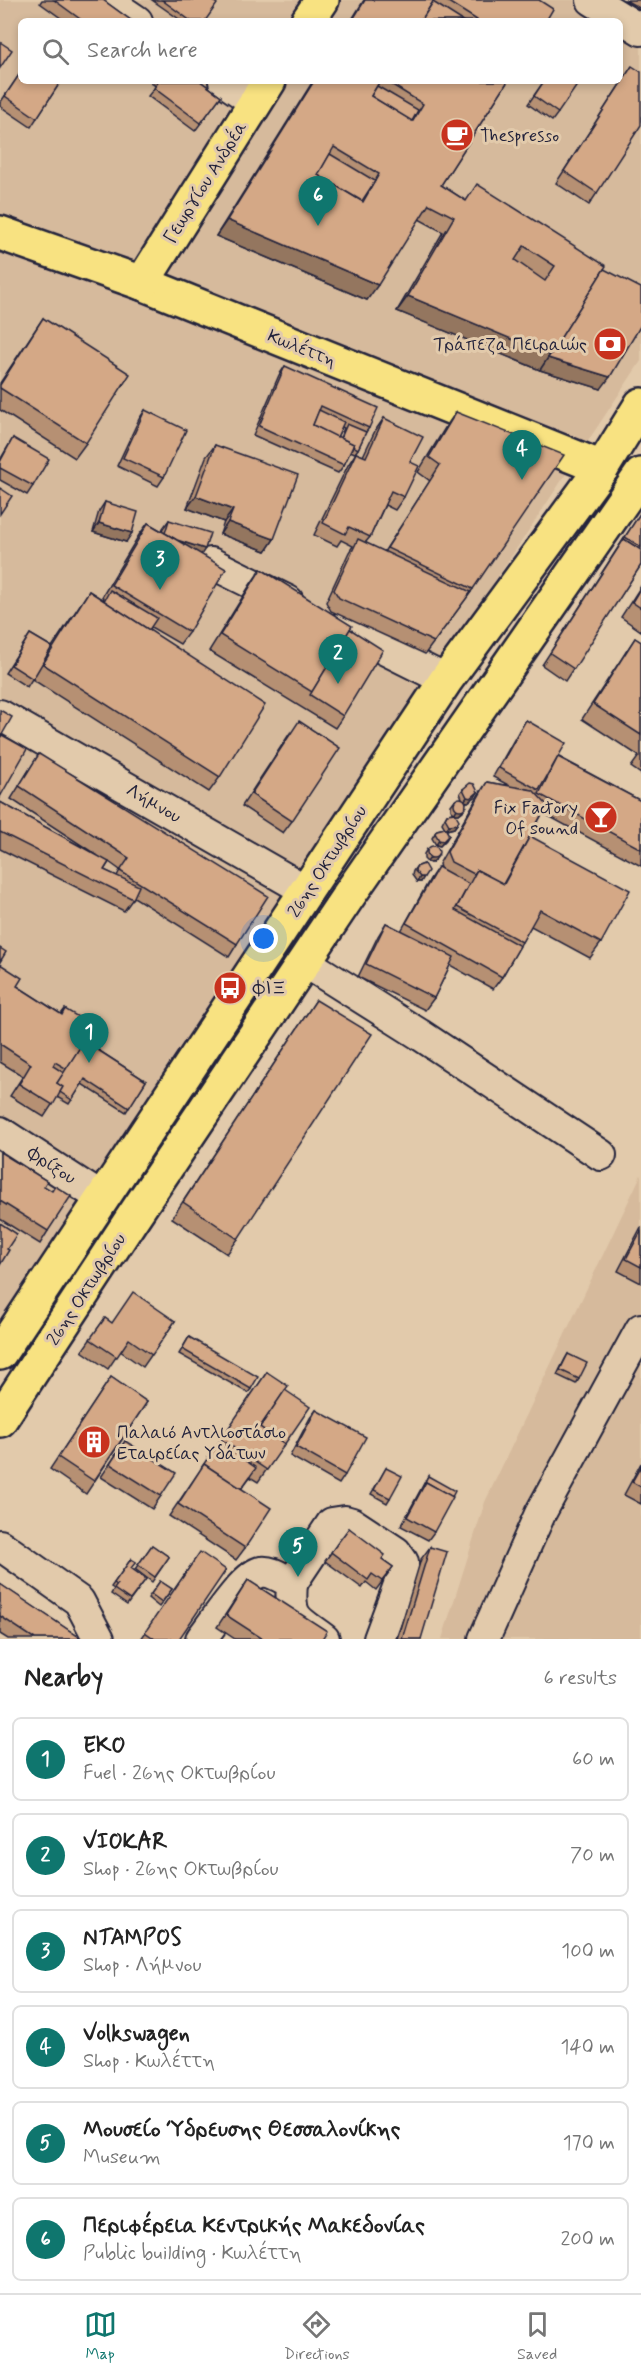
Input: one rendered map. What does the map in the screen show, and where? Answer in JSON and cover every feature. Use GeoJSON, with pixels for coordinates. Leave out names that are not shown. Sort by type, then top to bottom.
{"type":"FeatureCollection","features":[{"type":"Feature","properties":{"kind":"main road"},"geometry":{"type":"LineString","coordinates":[[310,18],[322,0]]}},
{"type":"Feature","properties":{"kind":"main road","name":"Γεωργίου Ανδρέα"},"geometry":{"type":"LineString","coordinates":[[142,283],[262,92]]}},
{"type":"Feature","properties":{"kind":"main road","name":"Κωλέττη"},"geometry":{"type":"LineString","coordinates":[[2,238],[142,283],[602,468]]}},
{"type":"Feature","properties":{"kind":"main road","name":"26ης Οκτωβρίου"},"geometry":{"type":"LineString","coordinates":[[0,1353],[446,680],[602,468],[641,405]]}},
{"type":"Feature","properties":{"kind":"main road","name":"26ης Οκτωβρίου"},"geometry":{"type":"LineString","coordinates":[[0,1420],[304,962],[641,475]]}},
{"type":"Feature","properties":{"kind":"street"},"geometry":{"type":"LineString","coordinates":[[106,0],[133,18]]}},
{"type":"Feature","properties":{"kind":"street"},"geometry":{"type":"LineString","coordinates":[[592,0],[621,18]]}},
{"type":"Feature","properties":{"kind":"street"},"geometry":{"type":"LineString","coordinates":[[623,19],[641,30]]}},
{"type":"Feature","properties":{"kind":"street"},"geometry":{"type":"LineString","coordinates":[[234,84],[262,92]]}},
{"type":"Feature","properties":{"kind":"street"},"geometry":{"type":"LineString","coordinates":[[211,563],[446,680]]}},
{"type":"Feature","properties":{"kind":"street","name":"Λήμνου"},"geometry":{"type":"LineString","coordinates":[[0,715],[307,891]]}},
{"type":"Feature","properties":{"kind":"street"},"geometry":{"type":"LineString","coordinates":[[304,962],[419,1034],[601,1155]]}},
{"type":"Feature","properties":{"kind":"street","name":"Φρίξου"},"geometry":{"type":"LineString","coordinates":[[0,1132],[103,1199]]}},
{"type":"Feature","properties":{"kind":"street"},"geometry":{"type":"LineString","coordinates":[[488,1637],[540,1514],[641,1329]]}},
{"type":"Feature","properties":{"kind":"street"},"geometry":{"type":"LineString","coordinates":[[324,1639],[294,1616],[291,1608],[292,1583],[332,1523],[345,1521],[352,1523],[396,1552],[403,1562],[403,1574],[379,1639]]}},
{"type":"Feature","properties":{"kind":"street"},"geometry":{"type":"LineString","coordinates":[[0,1545],[79,1601],[99,1639]]}},
{"type":"Feature","properties":{"kind":"street"},"geometry":{"type":"LineString","coordinates":[[201,1639],[252,1575],[264,1571],[292,1583]]}},
{"type":"Feature","properties":{"kind":"shaded area"},"geometry":{"type":"Polygon","coordinates":[[[0,0],[641,0],[641,361],[0,1327],[0,0]]]}},
{"type":"Feature","properties":{"kind":"shaded area"},"geometry":{"type":"Polygon","coordinates":[[[641,1175],[641,1639],[442,1639],[485,1502],[641,1175]]]}},
{"type":"Feature","properties":{"kind":"building"},"geometry":{"type":"Polygon","coordinates":[[[54,0],[103,0],[128,18],[79,18],[54,0]]]}},
{"type":"Feature","properties":{"kind":"building"},"geometry":{"type":"Polygon","coordinates":[[[162,0],[212,0],[217,4],[207,18],[187,18],[162,0]]]}},
{"type":"Feature","properties":{"kind":"building"},"geometry":{"type":"Polygon","coordinates":[[[365,0],[434,0],[423,18],[354,18],[365,0]]]}},
{"type":"Feature","properties":{"kind":"building"},"geometry":{"type":"Polygon","coordinates":[[[445,0],[539,0],[553,9],[548,18],[474,18],[445,0]]]}},
{"type":"Feature","properties":{"kind":"building"},"geometry":{"type":"Polygon","coordinates":[[[433,2],[458,18],[423,18],[433,2]]]}},
{"type":"Feature","properties":{"kind":"building"},"geometry":{"type":"Polygon","coordinates":[[[0,42],[12,50],[0,68],[0,42]]]}},
{"type":"Feature","properties":{"kind":"building"},"geometry":{"type":"Polygon","coordinates":[[[632,66],[641,72],[641,125],[597,193],[564,171],[620,84],[623,84],[623,80],[632,66]]]}},
{"type":"Feature","properties":{"kind":"building"},"geometry":{"type":"Polygon","coordinates":[[[18,76],[18,84],[59,84],[37,118],[5,96],[18,76]]]}},
{"type":"Feature","properties":{"kind":"building"},"geometry":{"type":"Polygon","coordinates":[[[157,84],[204,84],[221,96],[201,123],[154,88],[157,84]]]}},
{"type":"Feature","properties":{"kind":"building"},"geometry":{"type":"Polygon","coordinates":[[[312,84],[378,84],[371,96],[413,121],[423,104],[391,84],[506,84],[441,185],[466,201],[477,184],[606,266],[550,355],[408,296],[454,217],[429,204],[378,285],[227,220],[312,84]],[[334,147],[318,175],[363,202],[379,174],[334,147]],[[524,246],[515,260],[545,281],[555,266],[524,246]]]}},
{"type":"Feature","properties":{"kind":"building"},"geometry":{"type":"Polygon","coordinates":[[[542,84],[578,84],[558,113],[534,96],[542,84]]]}},
{"type":"Feature","properties":{"kind":"building"},"geometry":{"type":"Polygon","coordinates":[[[377,86],[418,110],[412,121],[371,96],[377,86]]]}},
{"type":"Feature","properties":{"kind":"building"},"geometry":{"type":"Polygon","coordinates":[[[330,154],[375,181],[362,201],[318,175],[330,154]]]}},
{"type":"Feature","properties":{"kind":"building"},"geometry":{"type":"Polygon","coordinates":[[[604,269],[641,288],[641,325],[610,377],[548,358],[604,269]]]}},
{"type":"Feature","properties":{"kind":"building"},"geometry":{"type":"Polygon","coordinates":[[[43,318],[130,374],[86,443],[0,388],[43,318]]]}},
{"type":"Feature","properties":{"kind":"building"},"geometry":{"type":"Polygon","coordinates":[[[285,366],[378,408],[369,428],[321,406],[313,425],[354,444],[344,465],[259,426],[285,366]]]}},
{"type":"Feature","properties":{"kind":"building"},"geometry":{"type":"Polygon","coordinates":[[[145,410],[186,430],[164,477],[123,458],[145,410]]]}},
{"type":"Feature","properties":{"kind":"building"},"geometry":{"type":"Polygon","coordinates":[[[319,410],[344,422],[337,437],[313,425],[319,410]]]}},
{"type":"Feature","properties":{"kind":"building"},"geometry":{"type":"Polygon","coordinates":[[[456,412],[564,455],[473,589],[387,548],[440,465],[429,457],[456,412]]]}},
{"type":"Feature","properties":{"kind":"building"},"geometry":{"type":"Polygon","coordinates":[[[384,418],[423,437],[410,462],[419,466],[404,497],[391,491],[370,537],[349,527],[345,534],[323,523],[356,453],[366,457],[384,418]]]}},
{"type":"Feature","properties":{"kind":"building"},"geometry":{"type":"Polygon","coordinates":[[[347,424],[366,432],[358,449],[353,446],[354,444],[341,438],[347,424]]]}},
{"type":"Feature","properties":{"kind":"building"},"geometry":{"type":"Polygon","coordinates":[[[13,438],[49,459],[33,486],[0,468],[0,462],[13,438]]]}},
{"type":"Feature","properties":{"kind":"building"},"geometry":{"type":"Polygon","coordinates":[[[215,445],[298,475],[274,539],[228,522],[233,510],[196,496],[215,445]]]}},
{"type":"Feature","properties":{"kind":"building"},"geometry":{"type":"Polygon","coordinates":[[[0,488],[12,496],[0,514],[0,488]]]}},
{"type":"Feature","properties":{"kind":"building"},"geometry":{"type":"Polygon","coordinates":[[[105,502],[138,512],[132,533],[99,523],[105,502]]]}},
{"type":"Feature","properties":{"kind":"building"},"geometry":{"type":"Polygon","coordinates":[[[641,512],[641,547],[625,537],[641,512]]]}},
{"type":"Feature","properties":{"kind":"building"},"geometry":{"type":"Polygon","coordinates":[[[169,520],[210,533],[205,549],[177,540],[165,533],[169,520]]]}},
{"type":"Feature","properties":{"kind":"building"},"geometry":{"type":"Polygon","coordinates":[[[148,523],[226,569],[189,632],[111,585],[148,523]]]}},
{"type":"Feature","properties":{"kind":"building"},"geometry":{"type":"Polygon","coordinates":[[[358,539],[471,592],[434,642],[339,598],[334,590],[358,539]]]}},
{"type":"Feature","properties":{"kind":"building"},"geometry":{"type":"Polygon","coordinates":[[[624,539],[641,550],[641,565],[574,669],[550,653],[624,539]]]}},
{"type":"Feature","properties":{"kind":"building"},"geometry":{"type":"Polygon","coordinates":[[[261,569],[352,626],[312,692],[220,635],[261,569]]]}},
{"type":"Feature","properties":{"kind":"building"},"geometry":{"type":"Polygon","coordinates":[[[641,587],[641,608],[632,602],[641,587]]]}},
{"type":"Feature","properties":{"kind":"building"},"geometry":{"type":"Polygon","coordinates":[[[110,590],[157,618],[149,630],[104,601],[110,590]]]}},
{"type":"Feature","properties":{"kind":"building"},"geometry":{"type":"Polygon","coordinates":[[[89,591],[265,705],[220,777],[43,664],[89,591]]]}},
{"type":"Feature","properties":{"kind":"building"},"geometry":{"type":"Polygon","coordinates":[[[350,629],[383,650],[343,716],[310,695],[350,629]]]}},
{"type":"Feature","properties":{"kind":"building"},"geometry":{"type":"Polygon","coordinates":[[[30,634],[52,647],[33,679],[11,665],[30,634]]]}},
{"type":"Feature","properties":{"kind":"building"},"geometry":{"type":"Polygon","coordinates":[[[635,638],[641,642],[641,735],[593,704],[635,638]]]}},
{"type":"Feature","properties":{"kind":"building"},"geometry":{"type":"Polygon","coordinates":[[[0,710],[12,717],[0,738],[0,710]]]}},
{"type":"Feature","properties":{"kind":"building"},"geometry":{"type":"Polygon","coordinates":[[[526,720],[566,743],[539,790],[499,768],[526,720]]]}},
{"type":"Feature","properties":{"kind":"building"},"geometry":{"type":"Polygon","coordinates":[[[299,721],[340,748],[292,821],[251,794],[299,721]]]}},
{"type":"Feature","properties":{"kind":"building"},"geometry":{"type":"Polygon","coordinates":[[[2,735],[27,749],[0,797],[0,738],[2,735]]]}},
{"type":"Feature","properties":{"kind":"building"},"geometry":{"type":"Polygon","coordinates":[[[39,754],[268,896],[237,944],[120,871],[129,858],[19,786],[39,754]]]}},
{"type":"Feature","properties":{"kind":"building"},"geometry":{"type":"Polygon","coordinates":[[[558,757],[641,801],[641,849],[539,794],[558,757]]]}},
{"type":"Feature","properties":{"kind":"building"},"geometry":{"type":"Polygon","coordinates":[[[487,782],[533,790],[547,805],[503,884],[477,870],[474,874],[451,862],[447,852],[487,782]]]}},
{"type":"Feature","properties":{"kind":"building"},"geometry":{"type":"Polygon","coordinates":[[[470,783],[474,784],[478,792],[471,798],[467,797],[463,789],[470,783]]]}},
{"type":"Feature","properties":{"kind":"building"},"geometry":{"type":"Polygon","coordinates":[[[462,798],[466,804],[462,810],[458,810],[454,802],[462,798]]]}},
{"type":"Feature","properties":{"kind":"building"},"geometry":{"type":"Polygon","coordinates":[[[0,802],[109,862],[104,870],[139,886],[133,899],[0,832],[0,802]]]}},
{"type":"Feature","properties":{"kind":"building"},"geometry":{"type":"Polygon","coordinates":[[[455,813],[459,820],[457,824],[449,825],[445,818],[447,814],[455,813]]]}},
{"type":"Feature","properties":{"kind":"building"},"geometry":{"type":"Polygon","coordinates":[[[445,828],[449,835],[443,841],[439,840],[435,833],[445,828]]]}},
{"type":"Feature","properties":{"kind":"building"},"geometry":{"type":"Polygon","coordinates":[[[530,836],[630,890],[601,943],[540,910],[522,942],[457,907],[477,870],[504,884],[530,836]]]}},
{"type":"Feature","properties":{"kind":"building"},"geometry":{"type":"Polygon","coordinates":[[[435,846],[439,852],[435,858],[431,858],[427,850],[435,846]]]}},
{"type":"Feature","properties":{"kind":"building"},"geometry":{"type":"Polygon","coordinates":[[[424,864],[428,871],[424,877],[420,877],[415,871],[416,867],[424,864]]]}},
{"type":"Feature","properties":{"kind":"building"},"geometry":{"type":"Polygon","coordinates":[[[438,867],[469,884],[455,910],[520,946],[502,977],[406,923],[438,867]]]}},
{"type":"Feature","properties":{"kind":"building"},"geometry":{"type":"Polygon","coordinates":[[[386,923],[454,957],[434,998],[366,964],[386,923]]]}},
{"type":"Feature","properties":{"kind":"building"},"geometry":{"type":"Polygon","coordinates":[[[0,948],[6,952],[0,962],[0,948]]]}},
{"type":"Feature","properties":{"kind":"building"},"geometry":{"type":"Polygon","coordinates":[[[0,964],[22,978],[17,986],[62,1015],[65,1009],[93,1026],[67,1069],[55,1062],[53,1066],[64,1073],[57,1083],[63,1087],[53,1105],[19,1084],[31,1064],[0,1044],[0,964]]]}},
{"type":"Feature","properties":{"kind":"building"},"geometry":{"type":"Polygon","coordinates":[[[316,1000],[372,1034],[238,1239],[183,1202],[316,1000]]]}},
{"type":"Feature","properties":{"kind":"building"},"geometry":{"type":"Polygon","coordinates":[[[84,1041],[146,1081],[129,1108],[85,1079],[72,1100],[60,1092],[63,1087],[57,1083],[84,1041]]]}},
{"type":"Feature","properties":{"kind":"building"},"geometry":{"type":"Polygon","coordinates":[[[0,1152],[47,1181],[44,1186],[52,1191],[55,1186],[71,1196],[48,1231],[0,1201],[0,1152]]]}},
{"type":"Feature","properties":{"kind":"building"},"geometry":{"type":"Polygon","coordinates":[[[0,1223],[17,1234],[0,1265],[0,1223]]]}},
{"type":"Feature","properties":{"kind":"building"},"geometry":{"type":"Polygon","coordinates":[[[641,1231],[641,1267],[626,1259],[641,1231]]]}},
{"type":"Feature","properties":{"kind":"building"},"geometry":{"type":"Polygon","coordinates":[[[133,1292],[175,1321],[152,1355],[129,1339],[117,1357],[90,1339],[105,1318],[112,1323],[133,1292]]]}},
{"type":"Feature","properties":{"kind":"building"},"geometry":{"type":"Polygon","coordinates":[[[189,1337],[258,1377],[251,1389],[182,1349],[189,1337]]]}},
{"type":"Feature","properties":{"kind":"building"},"geometry":{"type":"Polygon","coordinates":[[[568,1354],[587,1363],[579,1379],[560,1370],[568,1354]]]}},
{"type":"Feature","properties":{"kind":"building"},"geometry":{"type":"Polygon","coordinates":[[[267,1372],[288,1386],[260,1427],[285,1444],[267,1470],[221,1439],[267,1372]]]}},
{"type":"Feature","properties":{"kind":"building","name":"Παλαιό Αντλιοστάσιο Εταιρείας Υδάτων"},"geometry":{"type":"Polygon","coordinates":[[[111,1377],[147,1402],[94,1481],[58,1457],[111,1377]]]}},
{"type":"Feature","properties":{"kind":"building"},"geometry":{"type":"Polygon","coordinates":[[[285,1390],[310,1407],[285,1444],[260,1427],[285,1390]]]}},
{"type":"Feature","properties":{"kind":"building"},"geometry":{"type":"Polygon","coordinates":[[[316,1410],[366,1437],[345,1475],[296,1447],[316,1410]]]}},
{"type":"Feature","properties":{"kind":"building"},"geometry":{"type":"Polygon","coordinates":[[[125,1441],[176,1473],[161,1496],[110,1464],[125,1441]]]}},
{"type":"Feature","properties":{"kind":"building"},"geometry":{"type":"Polygon","coordinates":[[[219,1442],[256,1468],[241,1489],[204,1464],[201,1468],[219,1442]]]}},
{"type":"Feature","properties":{"kind":"building"},"geometry":{"type":"Polygon","coordinates":[[[204,1464],[271,1508],[245,1548],[178,1504],[204,1464]]]}},
{"type":"Feature","properties":{"kind":"building"},"geometry":{"type":"Polygon","coordinates":[[[641,1466],[641,1487],[632,1482],[641,1466]]]}},
{"type":"Feature","properties":{"kind":"building"},"geometry":{"type":"Polygon","coordinates":[[[386,1468],[402,1476],[390,1498],[374,1490],[386,1468]]]}},
{"type":"Feature","properties":{"kind":"building"},"geometry":{"type":"Polygon","coordinates":[[[428,1476],[455,1491],[452,1497],[426,1482],[423,1486],[428,1476]]]}},
{"type":"Feature","properties":{"kind":"building"},"geometry":{"type":"Polygon","coordinates":[[[426,1482],[453,1497],[434,1532],[407,1517],[426,1482]]]}},
{"type":"Feature","properties":{"kind":"building"},"geometry":{"type":"Polygon","coordinates":[[[349,1528],[385,1555],[382,1559],[393,1567],[382,1581],[372,1574],[368,1580],[331,1552],[349,1528]]]}},
{"type":"Feature","properties":{"kind":"building"},"geometry":{"type":"Polygon","coordinates":[[[152,1545],[169,1557],[155,1577],[138,1565],[152,1545]]]}},
{"type":"Feature","properties":{"kind":"building"},"geometry":{"type":"Polygon","coordinates":[[[430,1547],[447,1552],[421,1639],[402,1639],[430,1547]]]}},
{"type":"Feature","properties":{"kind":"building"},"geometry":{"type":"Polygon","coordinates":[[[200,1552],[226,1570],[179,1639],[155,1639],[145,1632],[200,1552]]]}},
{"type":"Feature","properties":{"kind":"building"},"geometry":{"type":"Polygon","coordinates":[[[131,1559],[136,1562],[131,1568],[146,1579],[130,1600],[114,1589],[117,1585],[114,1583],[131,1559]]]}},
{"type":"Feature","properties":{"kind":"building"},"geometry":{"type":"Polygon","coordinates":[[[248,1580],[327,1631],[322,1639],[263,1639],[226,1615],[248,1580]]]}},
{"type":"Feature","properties":{"kind":"building"},"geometry":{"type":"Polygon","coordinates":[[[160,1581],[172,1589],[162,1602],[151,1594],[160,1581]]]}},
{"type":"Feature","properties":{"kind":"building"},"geometry":{"type":"Polygon","coordinates":[[[0,1584],[82,1639],[35,1639],[0,1616],[0,1584]]]}},
{"type":"Feature","properties":{"kind":"place","name":"Thespresso"},"geometry":{"type":"Point","coordinates":[457,135]}},
{"type":"Feature","properties":{"kind":"place","name":"Περιφέρεια Κεντρικής Μακεδονίας"},"geometry":{"type":"Point","coordinates":[318,226]}},
{"type":"Feature","properties":{"kind":"place","name":"Τράπεζα Πειραιώς"},"geometry":{"type":"Point","coordinates":[610,344]}},
{"type":"Feature","properties":{"kind":"place","name":"Volkswagen"},"geometry":{"type":"Point","coordinates":[522,480]}},
{"type":"Feature","properties":{"kind":"place","name":"NTAMPOS"},"geometry":{"type":"Point","coordinates":[160,590]}},
{"type":"Feature","properties":{"kind":"place","name":"VIOKAR"},"geometry":{"type":"Point","coordinates":[338,684]}},
{"type":"Feature","properties":{"kind":"place","name":"Fix Factory Of sound"},"geometry":{"type":"Point","coordinates":[601,817]}},
{"type":"Feature","properties":{"kind":"place","name":"ΦΙΞ"},"geometry":{"type":"Point","coordinates":[230,988]}},
{"type":"Feature","properties":{"kind":"place","name":"EKO"},"geometry":{"type":"Point","coordinates":[89,1063]}},
{"type":"Feature","properties":{"kind":"place","name":"Παλαιό Αντλιοστάσιο Εταιρείας Υδάτων"},"geometry":{"type":"Point","coordinates":[94,1442]}},
{"type":"Feature","properties":{"kind":"place","name":"Μουσείο Ύδρευσης Θεσσαλονίκης"},"geometry":{"type":"Point","coordinates":[298,1577]}}]}
